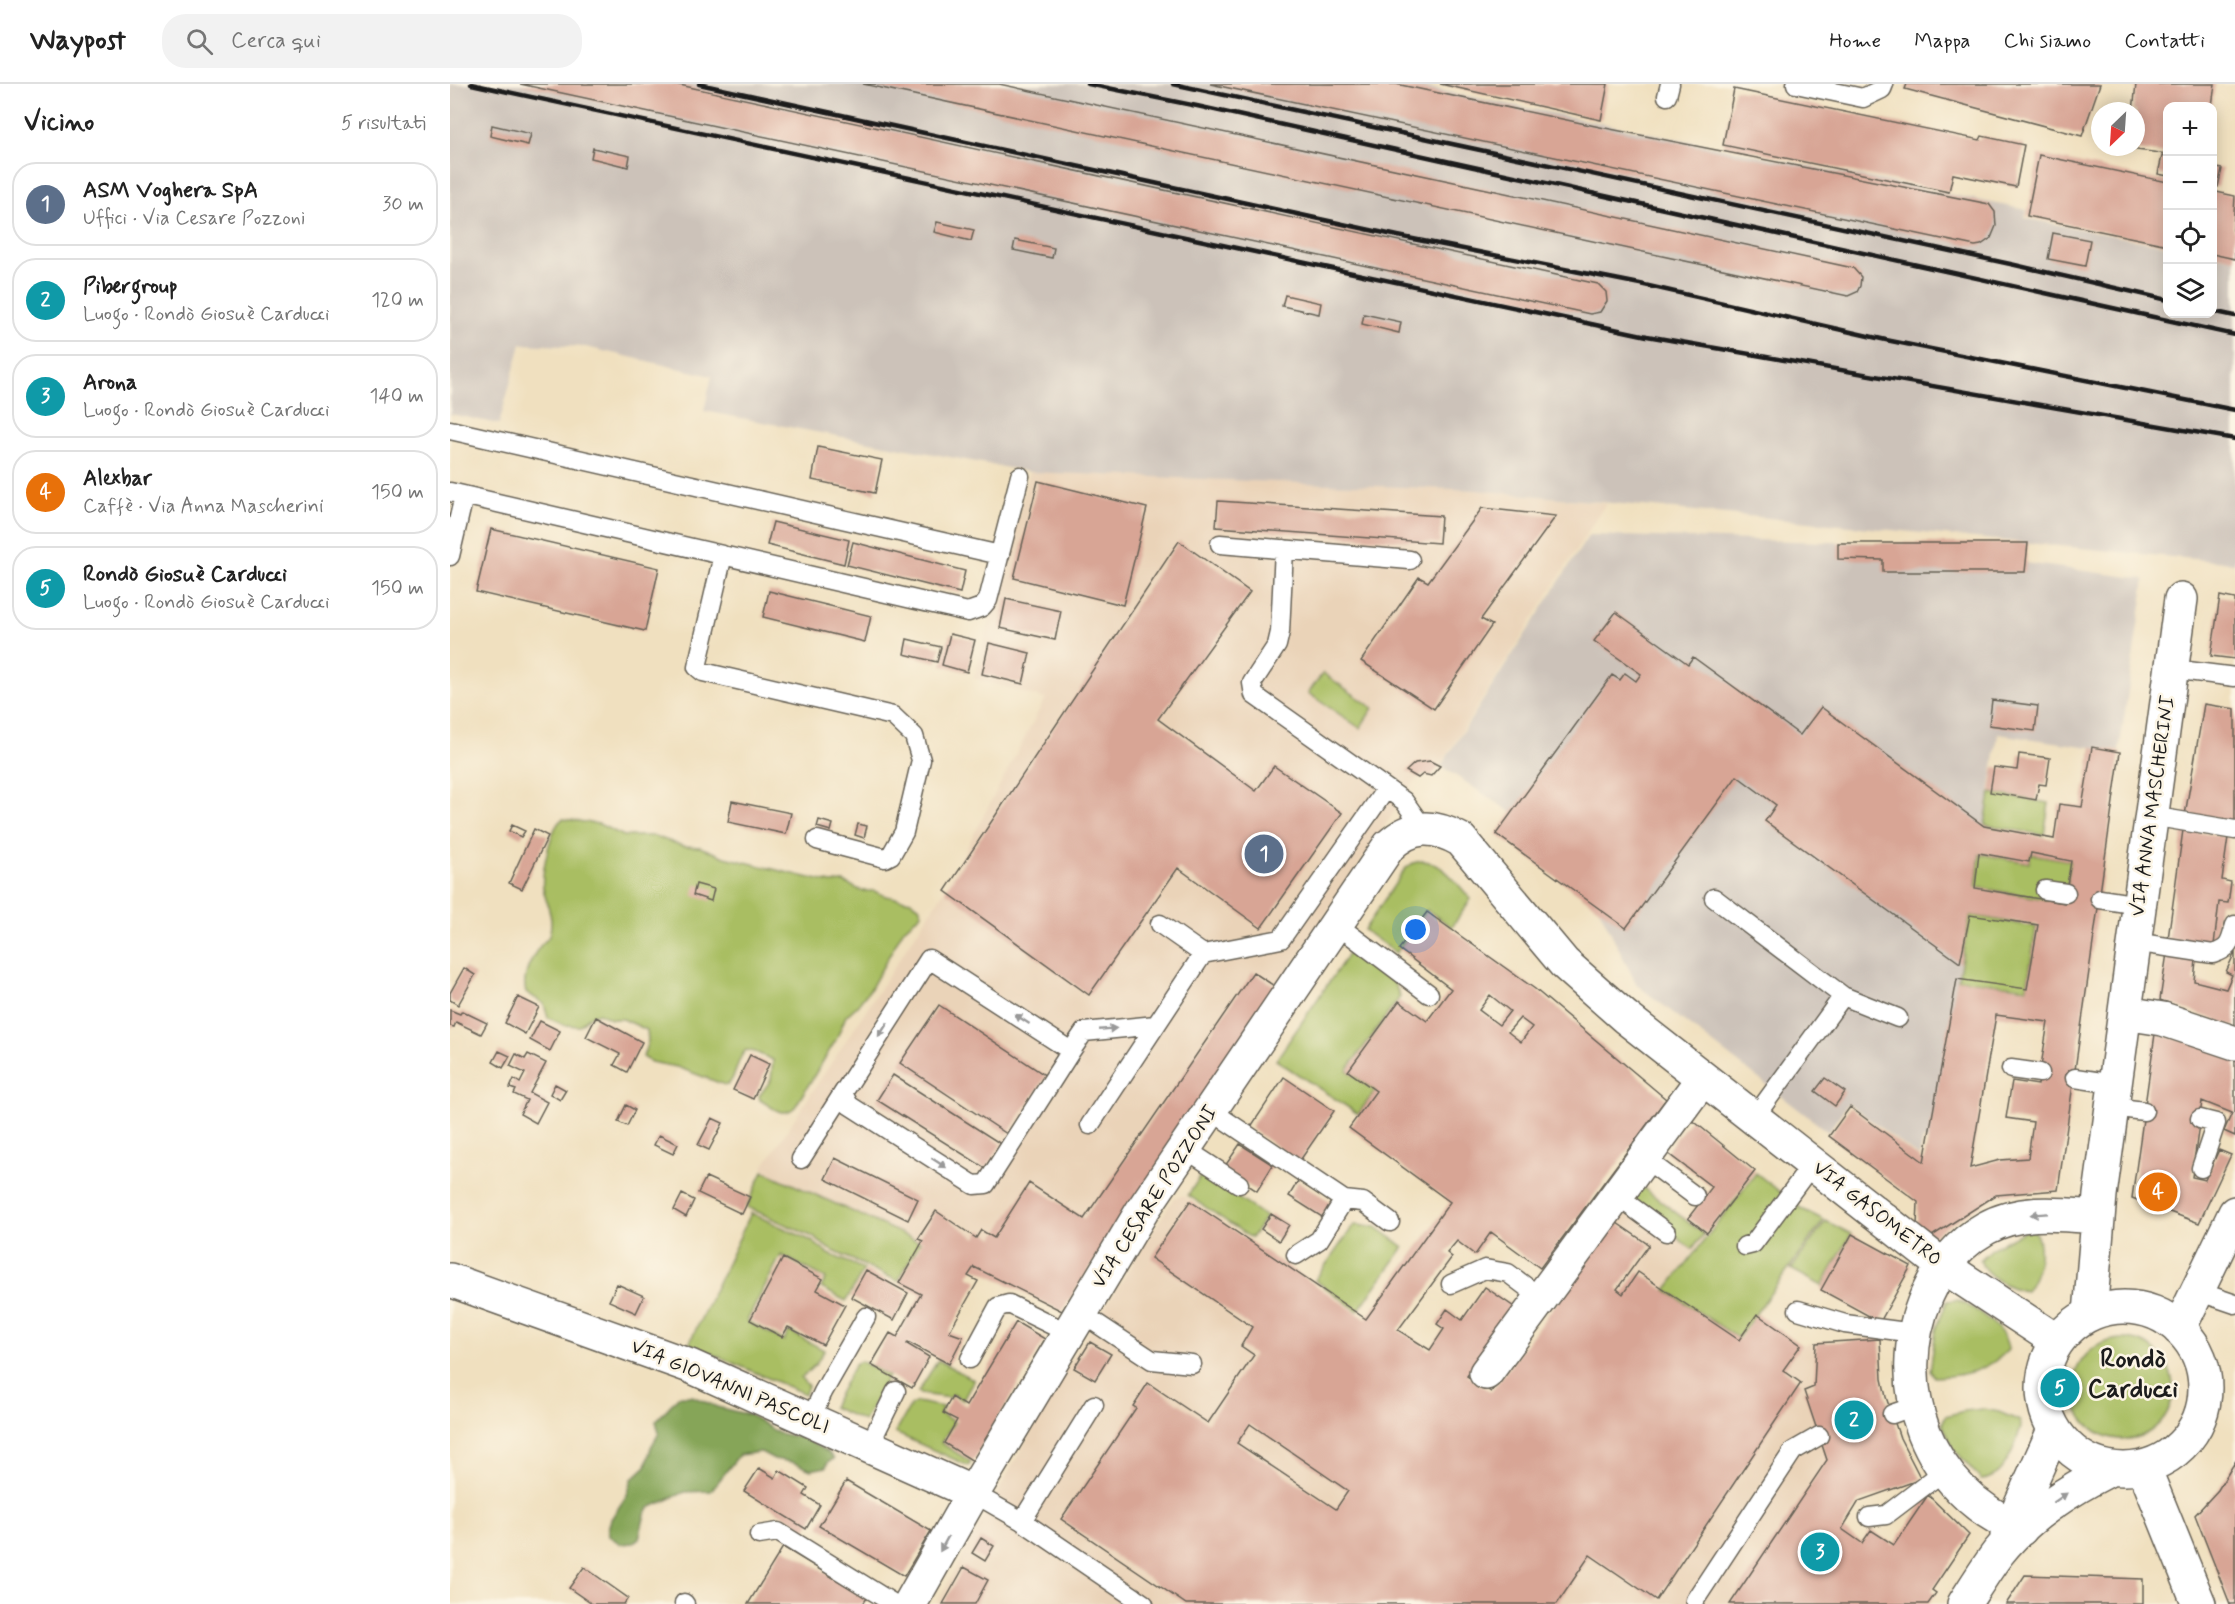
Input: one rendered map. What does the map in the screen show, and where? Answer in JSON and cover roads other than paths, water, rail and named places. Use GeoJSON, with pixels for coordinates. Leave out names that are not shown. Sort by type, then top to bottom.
{"type":"FeatureCollection","features":[{"type":"Feature","properties":{"kind":"street","name":"VIA ANNA MASCHERINI"},"geometry":{"type":"LineString","coordinates":[[2090,1314],[2097,1216],[2181,599]]}},
{"type":"Feature","properties":{"kind":"street","name":"VIA CESARE POZZONI"},"geometry":{"type":"LineString","coordinates":[[905,1604],[1142,1211],[1336,924],[1389,846],[1406,833],[1431,829]]}},
{"type":"Feature","properties":{"kind":"street","name":"VIA GASOMETRO"},"geometry":{"type":"LineString","coordinates":[[1431,829],[1461,840],[1564,963],[1625,1017],[1943,1266],[2057,1341]]}},
{"type":"Feature","properties":{"kind":"street"},"geometry":{"type":"LineString","coordinates":[[2125,1013],[2163,1019],[2235,1043]]}},
{"type":"Feature","properties":{"kind":"street"},"geometry":{"type":"LineString","coordinates":[[1486,1373],[1703,1078]]}},
{"type":"Feature","properties":{"kind":"street"},"geometry":{"type":"LineString","coordinates":[[2011,1535],[1944,1471],[1921,1429],[1903,1410],[1911,1381],[1914,1333],[1924,1302],[1943,1266],[1970,1239],[1986,1228],[2009,1219],[2040,1213],[2097,1216]]}},
{"type":"Feature","properties":{"kind":"street"},"geometry":{"type":"LineString","coordinates":[[2179,1329],[2235,1213]]}},
{"type":"Feature","properties":{"kind":"street","name":"VIA GIOVANNI PASCOLI"},"geometry":{"type":"LineString","coordinates":[[450,1280],[690,1366],[972,1493]]}},
{"type":"Feature","properties":{"kind":"street"},"geometry":{"type":"LineString","coordinates":[[2113,1308],[2137,1308],[2160,1315],[2179,1329],[2195,1348],[2204,1371],[2205,1396],[2199,1421],[2186,1442],[2167,1458],[2144,1468],[2127,1470],[2110,1469],[2088,1461],[2068,1448],[2054,1430],[2046,1413],[2042,1394],[2043,1376],[2048,1358],[2066,1330],[2090,1314],[2113,1308]]}},
{"type":"Feature","properties":{"kind":"street"},"geometry":{"type":"LineString","coordinates":[[1964,1604],[2011,1535],[2054,1430]]}},
{"type":"Feature","properties":{"kind":"street"},"geometry":{"type":"LineString","coordinates":[[2144,1468],[2199,1604]]}},
{"type":"Feature","properties":{"kind":"street"},"geometry":{"type":"LineString","coordinates":[[2011,1535],[2078,1485],[2110,1469]]}},
{"type":"Feature","properties":{"kind":"lane"},"geometry":{"type":"LineString","coordinates":[[1796,84],[1863,98],[1882,89],[1884,84]]}},
{"type":"Feature","properties":{"kind":"lane"},"geometry":{"type":"LineString","coordinates":[[450,430],[1000,555]]}},
{"type":"Feature","properties":{"kind":"lane"},"geometry":{"type":"LineString","coordinates":[[450,556],[457,494],[968,612],[982,607],[988,600],[1020,476]]}},
{"type":"Feature","properties":{"kind":"lane"},"geometry":{"type":"LineString","coordinates":[[1220,544],[1410,560]]}},
{"type":"Feature","properties":{"kind":"lane"},"geometry":{"type":"LineString","coordinates":[[1284,549],[1280,632],[1276,645],[1252,683],[1254,694],[1404,801],[1431,829]]}},
{"type":"Feature","properties":{"kind":"lane"},"geometry":{"type":"LineString","coordinates":[[723,555],[697,667],[703,672],[893,716],[914,736],[921,760],[904,832],[891,855],[885,858],[817,840]]}},
{"type":"Feature","properties":{"kind":"lane"},"geometry":{"type":"LineString","coordinates":[[2172,669],[2235,677]]}},
{"type":"Feature","properties":{"kind":"lane"},"geometry":{"type":"LineString","coordinates":[[1090,1125],[1203,954],[1281,939],[1386,789]]}},
{"type":"Feature","properties":{"kind":"lane"},"geometry":{"type":"LineString","coordinates":[[2151,816],[2235,830]]}},
{"type":"Feature","properties":{"kind":"lane"},"geometry":{"type":"LineString","coordinates":[[2045,890],[2066,893]]}},
{"type":"Feature","properties":{"kind":"lane"},"geometry":{"type":"LineString","coordinates":[[1714,898],[1843,996],[1898,1018]]}},
{"type":"Feature","properties":{"kind":"lane"},"geometry":{"type":"LineString","coordinates":[[2100,899],[2139,905]]}},
{"type":"Feature","properties":{"kind":"lane"},"geometry":{"type":"LineString","coordinates":[[1160,924],[1203,954]]}},
{"type":"Feature","properties":{"kind":"lane"},"geometry":{"type":"LineString","coordinates":[[1336,924],[1428,994]]}},
{"type":"Feature","properties":{"kind":"lane"},"geometry":{"type":"LineString","coordinates":[[2134,942],[2213,954],[2225,950],[2235,925]]}},
{"type":"Feature","properties":{"kind":"lane"},"geometry":{"type":"LineString","coordinates":[[801,1159],[929,959],[1071,1051]]}},
{"type":"Feature","properties":{"kind":"lane"},"geometry":{"type":"LineString","coordinates":[[1754,1118],[1843,996]]}},
{"type":"Feature","properties":{"kind":"lane"},"geometry":{"type":"LineString","coordinates":[[843,1093],[849,1105],[974,1185],[986,1184],[1084,1032],[1156,1025]]}},
{"type":"Feature","properties":{"kind":"lane"},"geometry":{"type":"LineString","coordinates":[[2011,1069],[2040,1073]]}},
{"type":"Feature","properties":{"kind":"lane"},"geometry":{"type":"LineString","coordinates":[[2075,1078],[2144,1111]]}},
{"type":"Feature","properties":{"kind":"lane"},"geometry":{"type":"LineString","coordinates":[[1210,1110],[1344,1200],[1363,1202],[1390,1222]]}},
{"type":"Feature","properties":{"kind":"lane"},"geometry":{"type":"LineString","coordinates":[[2200,1119],[2216,1123],[2200,1168]]}},
{"type":"Feature","properties":{"kind":"lane"},"geometry":{"type":"LineString","coordinates":[[1184,1148],[1239,1184]]}},
{"type":"Feature","properties":{"kind":"lane"},"geometry":{"type":"LineString","coordinates":[[1644,1158],[1695,1196]]}},
{"type":"Feature","properties":{"kind":"lane"},"geometry":{"type":"LineString","coordinates":[[1745,1246],[1754,1244],[1813,1163]]}},
{"type":"Feature","properties":{"kind":"lane"},"geometry":{"type":"LineString","coordinates":[[1617,1196],[1666,1232]]}},
{"type":"Feature","properties":{"kind":"lane"},"geometry":{"type":"LineString","coordinates":[[1296,1255],[1319,1240],[1344,1200]]}},
{"type":"Feature","properties":{"kind":"lane"},"geometry":{"type":"LineString","coordinates":[[1451,1284],[1485,1269],[1508,1272],[1541,1298]]}},
{"type":"Feature","properties":{"kind":"lane"},"geometry":{"type":"LineString","coordinates":[[2198,1291],[2235,1304]]}},
{"type":"Feature","properties":{"kind":"lane"},"geometry":{"type":"LineString","coordinates":[[970,1359],[998,1307],[1010,1304],[1074,1323],[1152,1360],[1192,1364]]}},
{"type":"Feature","properties":{"kind":"lane"},"geometry":{"type":"LineString","coordinates":[[1798,1310],[1845,1324],[1914,1333]]}},
{"type":"Feature","properties":{"kind":"lane"},"geometry":{"type":"LineString","coordinates":[[810,1420],[823,1392],[866,1317]]}},
{"type":"Feature","properties":{"kind":"lane"},"geometry":{"type":"LineString","coordinates":[[869,1446],[896,1391]]}},
{"type":"Feature","properties":{"kind":"lane"},"geometry":{"type":"LineString","coordinates":[[1022,1521],[1094,1405]]}},
{"type":"Feature","properties":{"kind":"lane"},"geometry":{"type":"LineString","coordinates":[[1695,1600],[1793,1451],[1819,1436]]}},
{"type":"Feature","properties":{"kind":"lane"},"geometry":{"type":"LineString","coordinates":[[1869,1517],[1886,1515],[1944,1471]]}},
{"type":"Feature","properties":{"kind":"lane"},"geometry":{"type":"LineString","coordinates":[[972,1493],[1022,1521],[1144,1604]]}},
{"type":"Feature","properties":{"kind":"lane"},"geometry":{"type":"LineString","coordinates":[[759,1535],[778,1532],[905,1604]]}},
{"type":"Feature","properties":{"kind":"railway"},"geometry":{"type":"LineString","coordinates":[[471,84],[1647,336],[2235,439]]}},
{"type":"Feature","properties":{"kind":"railway"},"geometry":{"type":"LineString","coordinates":[[699,84],[1398,236],[1640,284],[1886,340],[2235,410]]}},
{"type":"Feature","properties":{"kind":"railway"},"geometry":{"type":"LineString","coordinates":[[1088,84],[1197,106],[2235,335]]}},
{"type":"Feature","properties":{"kind":"railway"},"geometry":{"type":"LineString","coordinates":[[1173,84],[2163,299]]}},
{"type":"Feature","properties":{"kind":"railway"},"geometry":{"type":"LineString","coordinates":[[2217,312],[2235,316]]}},
{"type":"Feature","properties":{"kind":"place","name":"ASM Voghera SpA"},"geometry":{"type":"Point","coordinates":[1264,854]}},
{"type":"Feature","properties":{"kind":"place","name":"Alexbar"},"geometry":{"type":"Point","coordinates":[2158,1192]}},
{"type":"Feature","properties":{"kind":"place","name":"Rondò Giosuè Carducci"},"geometry":{"type":"Point","coordinates":[2060,1388]}},
{"type":"Feature","properties":{"kind":"place","name":"Pibergroup"},"geometry":{"type":"Point","coordinates":[1854,1420]}},
{"type":"Feature","properties":{"kind":"place","name":"Arona"},"geometry":{"type":"Point","coordinates":[1820,1552]}},
{"type":"Feature","properties":{"kind":"district","name":"Rondò Carducci"},"geometry":{"type":"Point","coordinates":[2133,1375]}}]}
